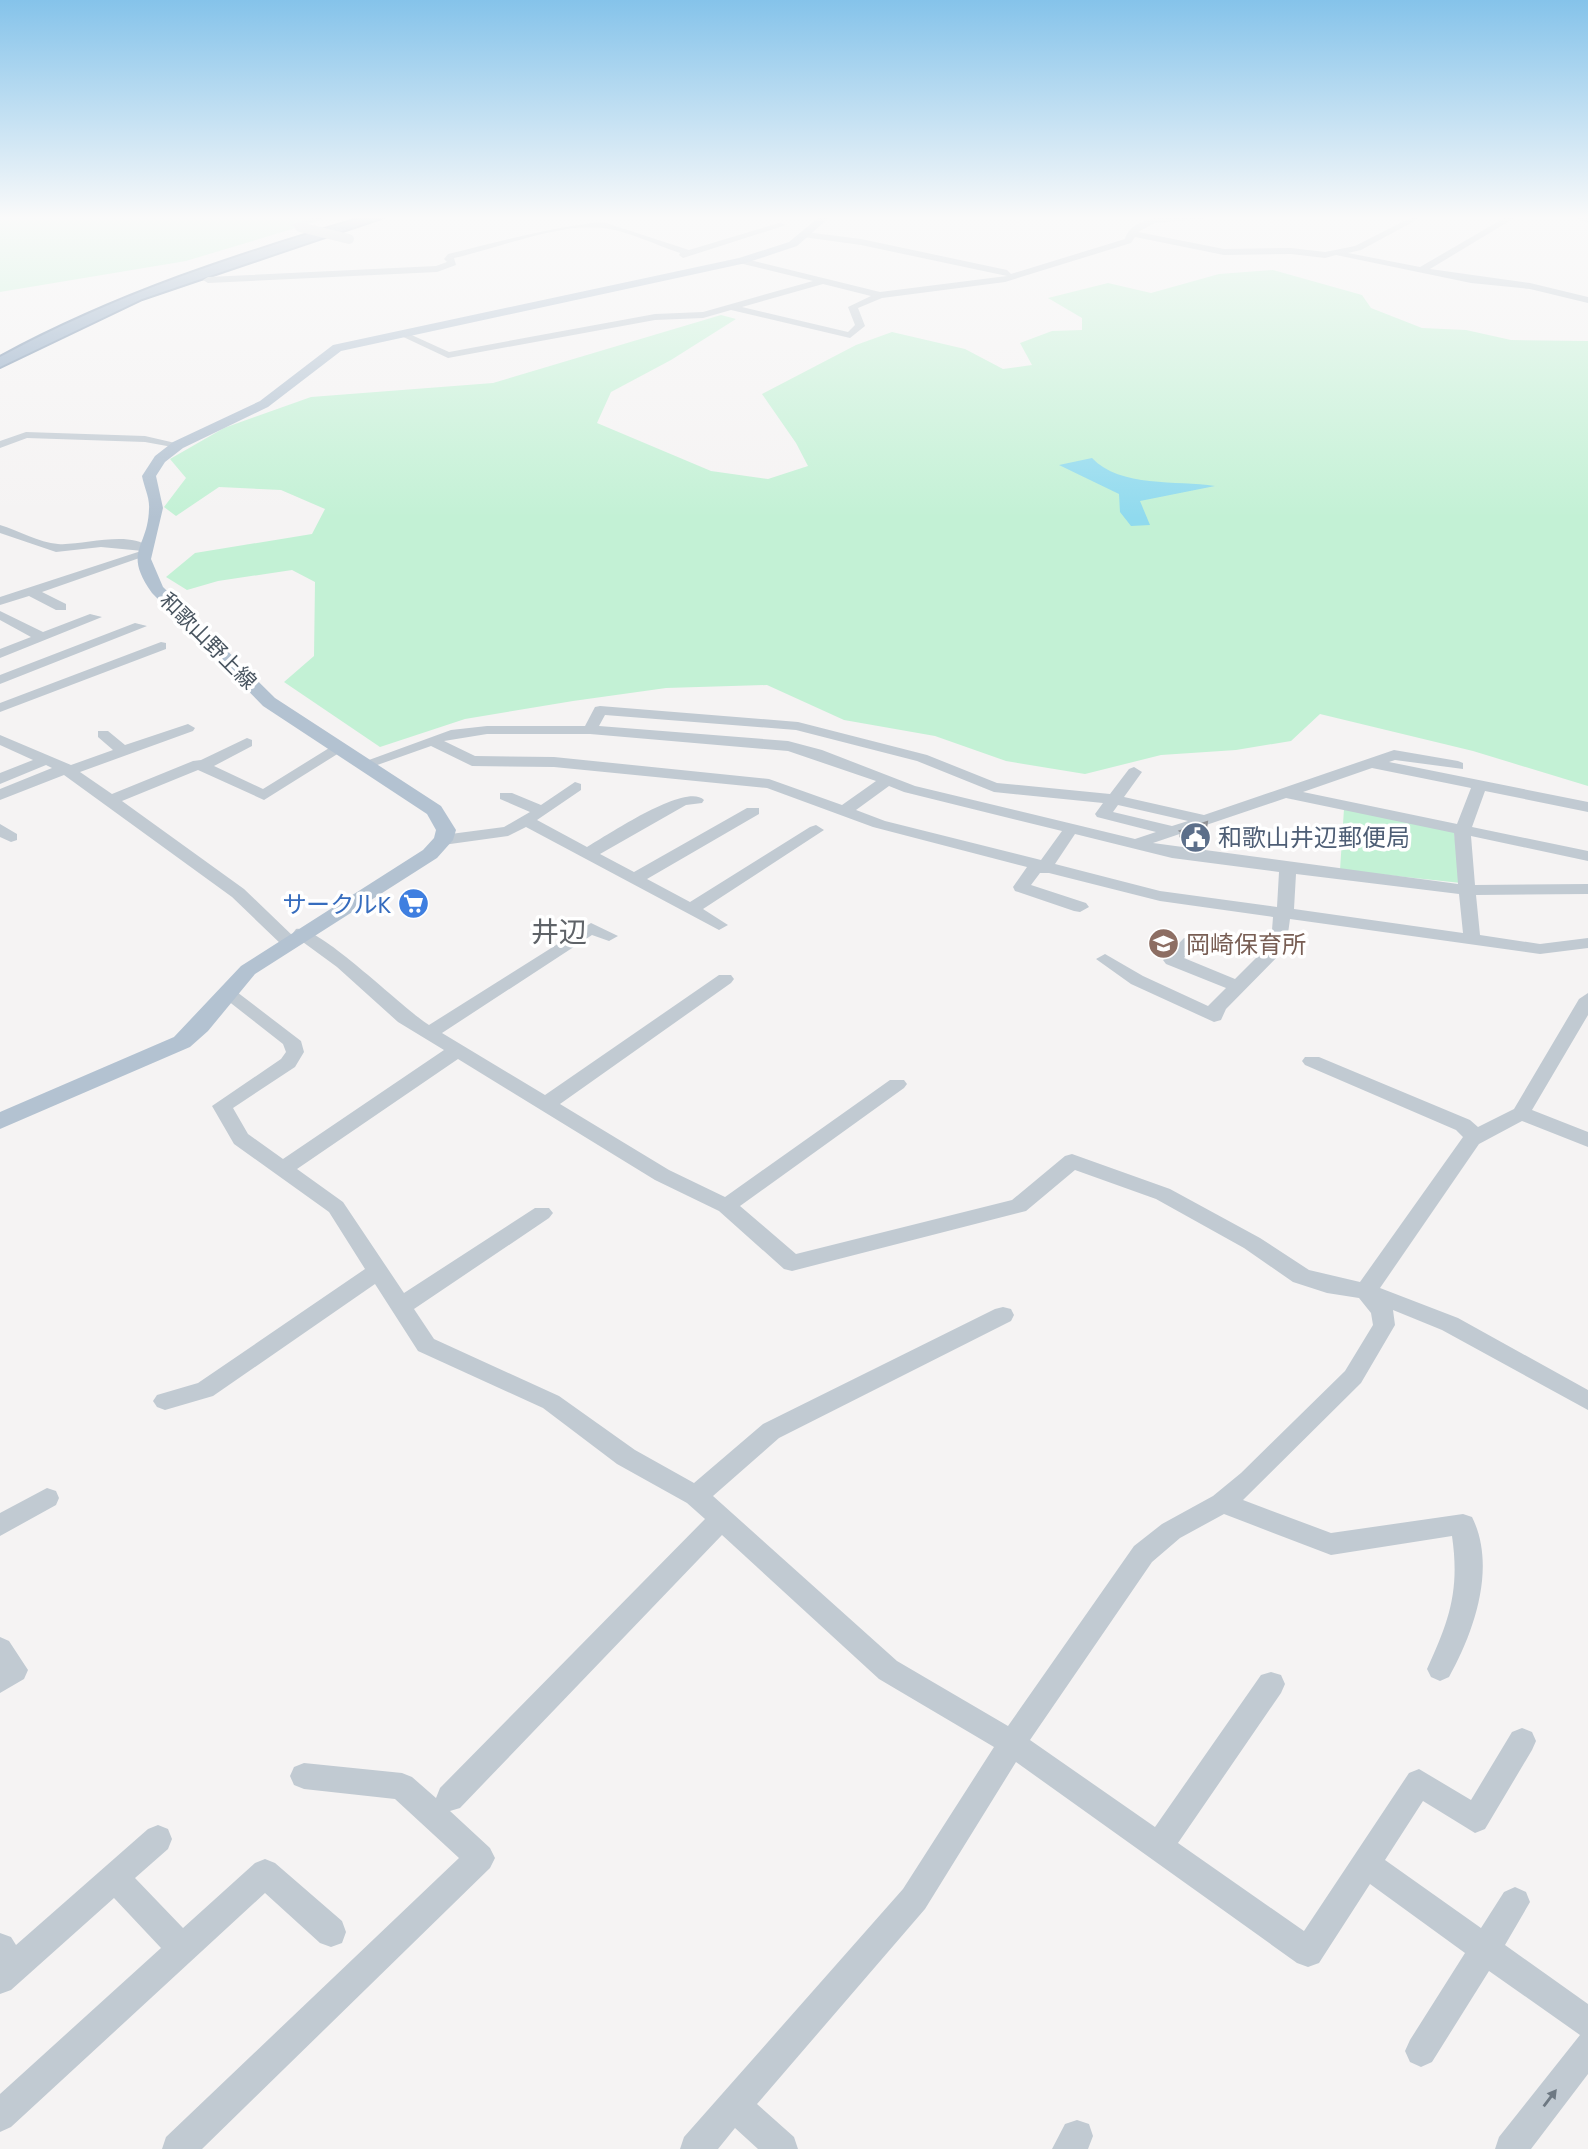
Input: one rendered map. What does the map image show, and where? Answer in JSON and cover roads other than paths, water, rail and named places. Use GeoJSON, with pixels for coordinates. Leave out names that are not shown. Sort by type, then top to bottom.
{"type":"FeatureCollection","features":[{"type":"Feature","properties":{"kind":"highway"},"geometry":{"type":"LineString","coordinates":[[0,354],[75,317]]}},
{"type":"Feature","properties":{"kind":"highway"},"geometry":{"type":"LineString","coordinates":[[0,363],[90,317]]}},
{"type":"Feature","properties":{"kind":"main road"},"geometry":{"type":"LineString","coordinates":[[142,551],[156,512],[149,476],[160,459],[178,445],[264,404],[337,348],[480,317]]}},
{"type":"Feature","properties":{"kind":"main road","name":"和歌山野上線"},"geometry":{"type":"LineString","coordinates":[[142,551],[146,572],[156,590],[269,702],[434,810],[446,830],[443,840]]}},
{"type":"Feature","properties":{"kind":"main road"},"geometry":{"type":"LineString","coordinates":[[0,1121],[182,1042],[248,970],[430,854],[443,840]]}},
{"type":"Feature","properties":{"kind":"street"},"geometry":{"type":"LineString","coordinates":[[402,334],[448,355],[653,317]]}},
{"type":"Feature","properties":{"kind":"street"},"geometry":{"type":"LineString","coordinates":[[774,317],[850,335],[860,326],[857,317]]}},
{"type":"Feature","properties":{"kind":"street"},"geometry":{"type":"LineString","coordinates":[[0,445],[26,435],[145,439],[178,445]]}},
{"type":"Feature","properties":{"kind":"street"},"geometry":{"type":"LineString","coordinates":[[0,528],[55,548],[101,543],[142,551]]}},
{"type":"Feature","properties":{"kind":"street"},"geometry":{"type":"LineString","coordinates":[[0,601],[142,551]]}},
{"type":"Feature","properties":{"kind":"street"},"geometry":{"type":"LineString","coordinates":[[30,591],[61,607]]}},
{"type":"Feature","properties":{"kind":"street"},"geometry":{"type":"LineString","coordinates":[[0,615],[43,638]]}},
{"type":"Feature","properties":{"kind":"street"},"geometry":{"type":"LineString","coordinates":[[0,654],[95,617]]}},
{"type":"Feature","properties":{"kind":"street"},"geometry":{"type":"LineString","coordinates":[[0,680],[140,626]]}},
{"type":"Feature","properties":{"kind":"street"},"geometry":{"type":"LineString","coordinates":[[0,708],[162,646]]}},
{"type":"Feature","properties":{"kind":"street"},"geometry":{"type":"LineString","coordinates":[[590,730],[600,710],[798,726],[827,736],[922,758],[995,787],[1114,799],[1205,820]]}},
{"type":"Feature","properties":{"kind":"street"},"geometry":{"type":"LineString","coordinates":[[0,794],[188,728]]}},
{"type":"Feature","properties":{"kind":"street"},"geometry":{"type":"LineString","coordinates":[[366,764],[430,740],[486,730],[590,730],[769,784],[843,812],[1039,868],[1160,896],[1540,949],[1588,943]]}},
{"type":"Feature","properties":{"kind":"street"},"geometry":{"type":"LineString","coordinates":[[103,734],[124,752]]}},
{"type":"Feature","properties":{"kind":"street"},"geometry":{"type":"LineString","coordinates":[[807,751],[827,736]]}},
{"type":"Feature","properties":{"kind":"street"},"geometry":{"type":"LineString","coordinates":[[0,739],[67,769],[238,893],[295,938],[344,963],[405,1018],[662,1175],[726,1206],[792,1263],[1019,1206],[1072,1161],[1163,1194],[1252,1243],[1301,1276],[1327,1285],[1366,1291],[1450,1324],[1588,1401]]}},
{"type":"Feature","properties":{"kind":"street"},"geometry":{"type":"LineString","coordinates":[[430,740],[472,761],[554,762],[788,746],[887,780],[980,806],[1172,853],[1466,890],[1588,889]]}},
{"type":"Feature","properties":{"kind":"street"},"geometry":{"type":"LineString","coordinates":[[202,766],[247,743]]}},
{"type":"Feature","properties":{"kind":"street"},"geometry":{"type":"LineString","coordinates":[[109,802],[198,764],[264,794],[339,748]]}},
{"type":"Feature","properties":{"kind":"street"},"geometry":{"type":"LineString","coordinates":[[1136,844],[1401,755],[1458,765]]}},
{"type":"Feature","properties":{"kind":"street"},"geometry":{"type":"LineString","coordinates":[[0,779],[48,759]]}},
{"type":"Feature","properties":{"kind":"street"},"geometry":{"type":"LineString","coordinates":[[1371,763],[1588,807]]}},
{"type":"Feature","properties":{"kind":"street"},"geometry":{"type":"LineString","coordinates":[[1134,772],[1103,814],[1172,831]]}},
{"type":"Feature","properties":{"kind":"street"},"geometry":{"type":"LineString","coordinates":[[843,812],[887,780]]}},
{"type":"Feature","properties":{"kind":"street"},"geometry":{"type":"LineString","coordinates":[[1472,939],[1462,831],[1479,786]]}},
{"type":"Feature","properties":{"kind":"street"},"geometry":{"type":"LineString","coordinates":[[443,840],[499,834],[541,811],[575,787]]}},
{"type":"Feature","properties":{"kind":"street"},"geometry":{"type":"LineString","coordinates":[[980,806],[995,787]]}},
{"type":"Feature","properties":{"kind":"street"},"geometry":{"type":"LineString","coordinates":[[1285,793],[1588,856]]}},
{"type":"Feature","properties":{"kind":"street"},"geometry":{"type":"LineString","coordinates":[[506,796],[541,811]]}},
{"type":"Feature","properties":{"kind":"street"},"geometry":{"type":"LineString","coordinates":[[587,853],[683,800],[696,800]]}},
{"type":"Feature","properties":{"kind":"street"},"geometry":{"type":"LineString","coordinates":[[635,880],[753,811]]}},
{"type":"Feature","properties":{"kind":"street"},"geometry":{"type":"LineString","coordinates":[[525,820],[719,925]]}},
{"type":"Feature","properties":{"kind":"street"},"geometry":{"type":"LineString","coordinates":[[1071,829],[1021,887],[1080,906]]}},
{"type":"Feature","properties":{"kind":"street"},"geometry":{"type":"LineString","coordinates":[[691,909],[816,831]]}},
{"type":"Feature","properties":{"kind":"street"},"geometry":{"type":"LineString","coordinates":[[1105,959],[1137,980],[1214,1016],[1217,1007],[1280,944],[1288,868]]}},
{"type":"Feature","properties":{"kind":"street"},"geometry":{"type":"LineString","coordinates":[[429,1033],[591,928],[609,936]]}},
{"type":"Feature","properties":{"kind":"street"},"geometry":{"type":"LineString","coordinates":[[1190,942],[1172,960],[1238,986]]}},
{"type":"Feature","properties":{"kind":"street"},"geometry":{"type":"LineString","coordinates":[[546,1104],[725,979]]}},
{"type":"Feature","properties":{"kind":"street"},"geometry":{"type":"LineString","coordinates":[[227,993],[292,1041],[295,1052],[288,1063],[222,1106],[241,1139],[336,1207],[426,1345],[551,1402],[626,1457],[696,1496],[888,1670],[1012,1743],[1308,1952],[1419,1782],[1475,1819],[1522,1741]]}},
{"type":"Feature","properties":{"kind":"street"},"geometry":{"type":"LineString","coordinates":[[1366,1291],[1429,1197],[1476,1137],[1521,1112],[1588,999]]}},
{"type":"Feature","properties":{"kind":"street"},"geometry":{"type":"LineString","coordinates":[[282,1169],[458,1050]]}},
{"type":"Feature","properties":{"kind":"street"},"geometry":{"type":"LineString","coordinates":[[1312,1060],[1463,1125],[1476,1137]]}},
{"type":"Feature","properties":{"kind":"street"},"geometry":{"type":"LineString","coordinates":[[726,1206],[897,1084]]}},
{"type":"Feature","properties":{"kind":"street"},"geometry":{"type":"LineString","coordinates":[[1521,1112],[1588,1140]]}},
{"type":"Feature","properties":{"kind":"street"},"geometry":{"type":"LineString","coordinates":[[400,1307],[542,1213]]}},
{"type":"Feature","properties":{"kind":"street"},"geometry":{"type":"LineString","coordinates":[[165,1401],[205,1390],[378,1271]]}},
{"type":"Feature","properties":{"kind":"street"},"geometry":{"type":"LineString","coordinates":[[696,2149],[914,1899],[1012,1743],[1143,1554],[1171,1531],[1222,1503],[1250,1480],[1353,1377],[1384,1325],[1381,1311],[1366,1291]]}},
{"type":"Feature","properties":{"kind":"street"},"geometry":{"type":"LineString","coordinates":[[696,1496],[771,1431],[1003,1315]]}},
{"type":"Feature","properties":{"kind":"street"},"geometry":{"type":"LineString","coordinates":[[0,1526],[47,1498]]}},
{"type":"Feature","properties":{"kind":"street"},"geometry":{"type":"LineString","coordinates":[[1222,1503],[1331,1544],[1463,1524],[1470,1565],[1467,1604],[1458,1638],[1440,1669]]}},
{"type":"Feature","properties":{"kind":"street"},"geometry":{"type":"LineString","coordinates":[[450,1798],[722,1518]]}},
{"type":"Feature","properties":{"kind":"street"},"geometry":{"type":"LineString","coordinates":[[0,1649],[15,1670],[0,1681]]}},
{"type":"Feature","properties":{"kind":"street"},"geometry":{"type":"LineString","coordinates":[[1158,1847],[1270,1684]]}},
{"type":"Feature","properties":{"kind":"street"},"geometry":{"type":"LineString","coordinates":[[178,2149],[480,1858],[402,1786],[304,1776]]}},
{"type":"Feature","properties":{"kind":"street"},"geometry":{"type":"LineString","coordinates":[[4,1965],[158,1839]]}},
{"type":"Feature","properties":{"kind":"street"},"geometry":{"type":"LineString","coordinates":[[1366,1864],[1588,2023]]}},
{"type":"Feature","properties":{"kind":"street"},"geometry":{"type":"LineString","coordinates":[[0,2116],[265,1873],[331,1933]]}},
{"type":"Feature","properties":{"kind":"street"},"geometry":{"type":"LineString","coordinates":[[114,1877],[182,1950]]}},
{"type":"Feature","properties":{"kind":"street"},"geometry":{"type":"LineString","coordinates":[[1421,2050],[1515,1902]]}},
{"type":"Feature","properties":{"kind":"street"},"geometry":{"type":"LineString","coordinates":[[1511,2149],[1588,2048]]}},
{"type":"Feature","properties":{"kind":"street"},"geometry":{"type":"LineString","coordinates":[[735,2106],[782,2149]]}},
{"type":"Feature","properties":{"kind":"water"},"geometry":{"type":"Polygon","coordinates":[[[1092,458],[1104,468],[1133,478],[1215,486],[1140,501],[1150,525],[1131,526],[1120,512],[1119,494],[1059,465],[1092,458]]]}},
{"type":"Feature","properties":{"kind":"place","name":"和歌山井辺郵便局"},"geometry":{"type":"Point","coordinates":[1195,837]}},
{"type":"Feature","properties":{"kind":"place","name":"サークルK"},"geometry":{"type":"Point","coordinates":[414,904]}},
{"type":"Feature","properties":{"kind":"place","name":"岡崎保育所"},"geometry":{"type":"Point","coordinates":[1163,944]}},
{"type":"Feature","properties":{"kind":"district","name":"井辺"},"geometry":{"type":"Point","coordinates":[559,932]}}]}
